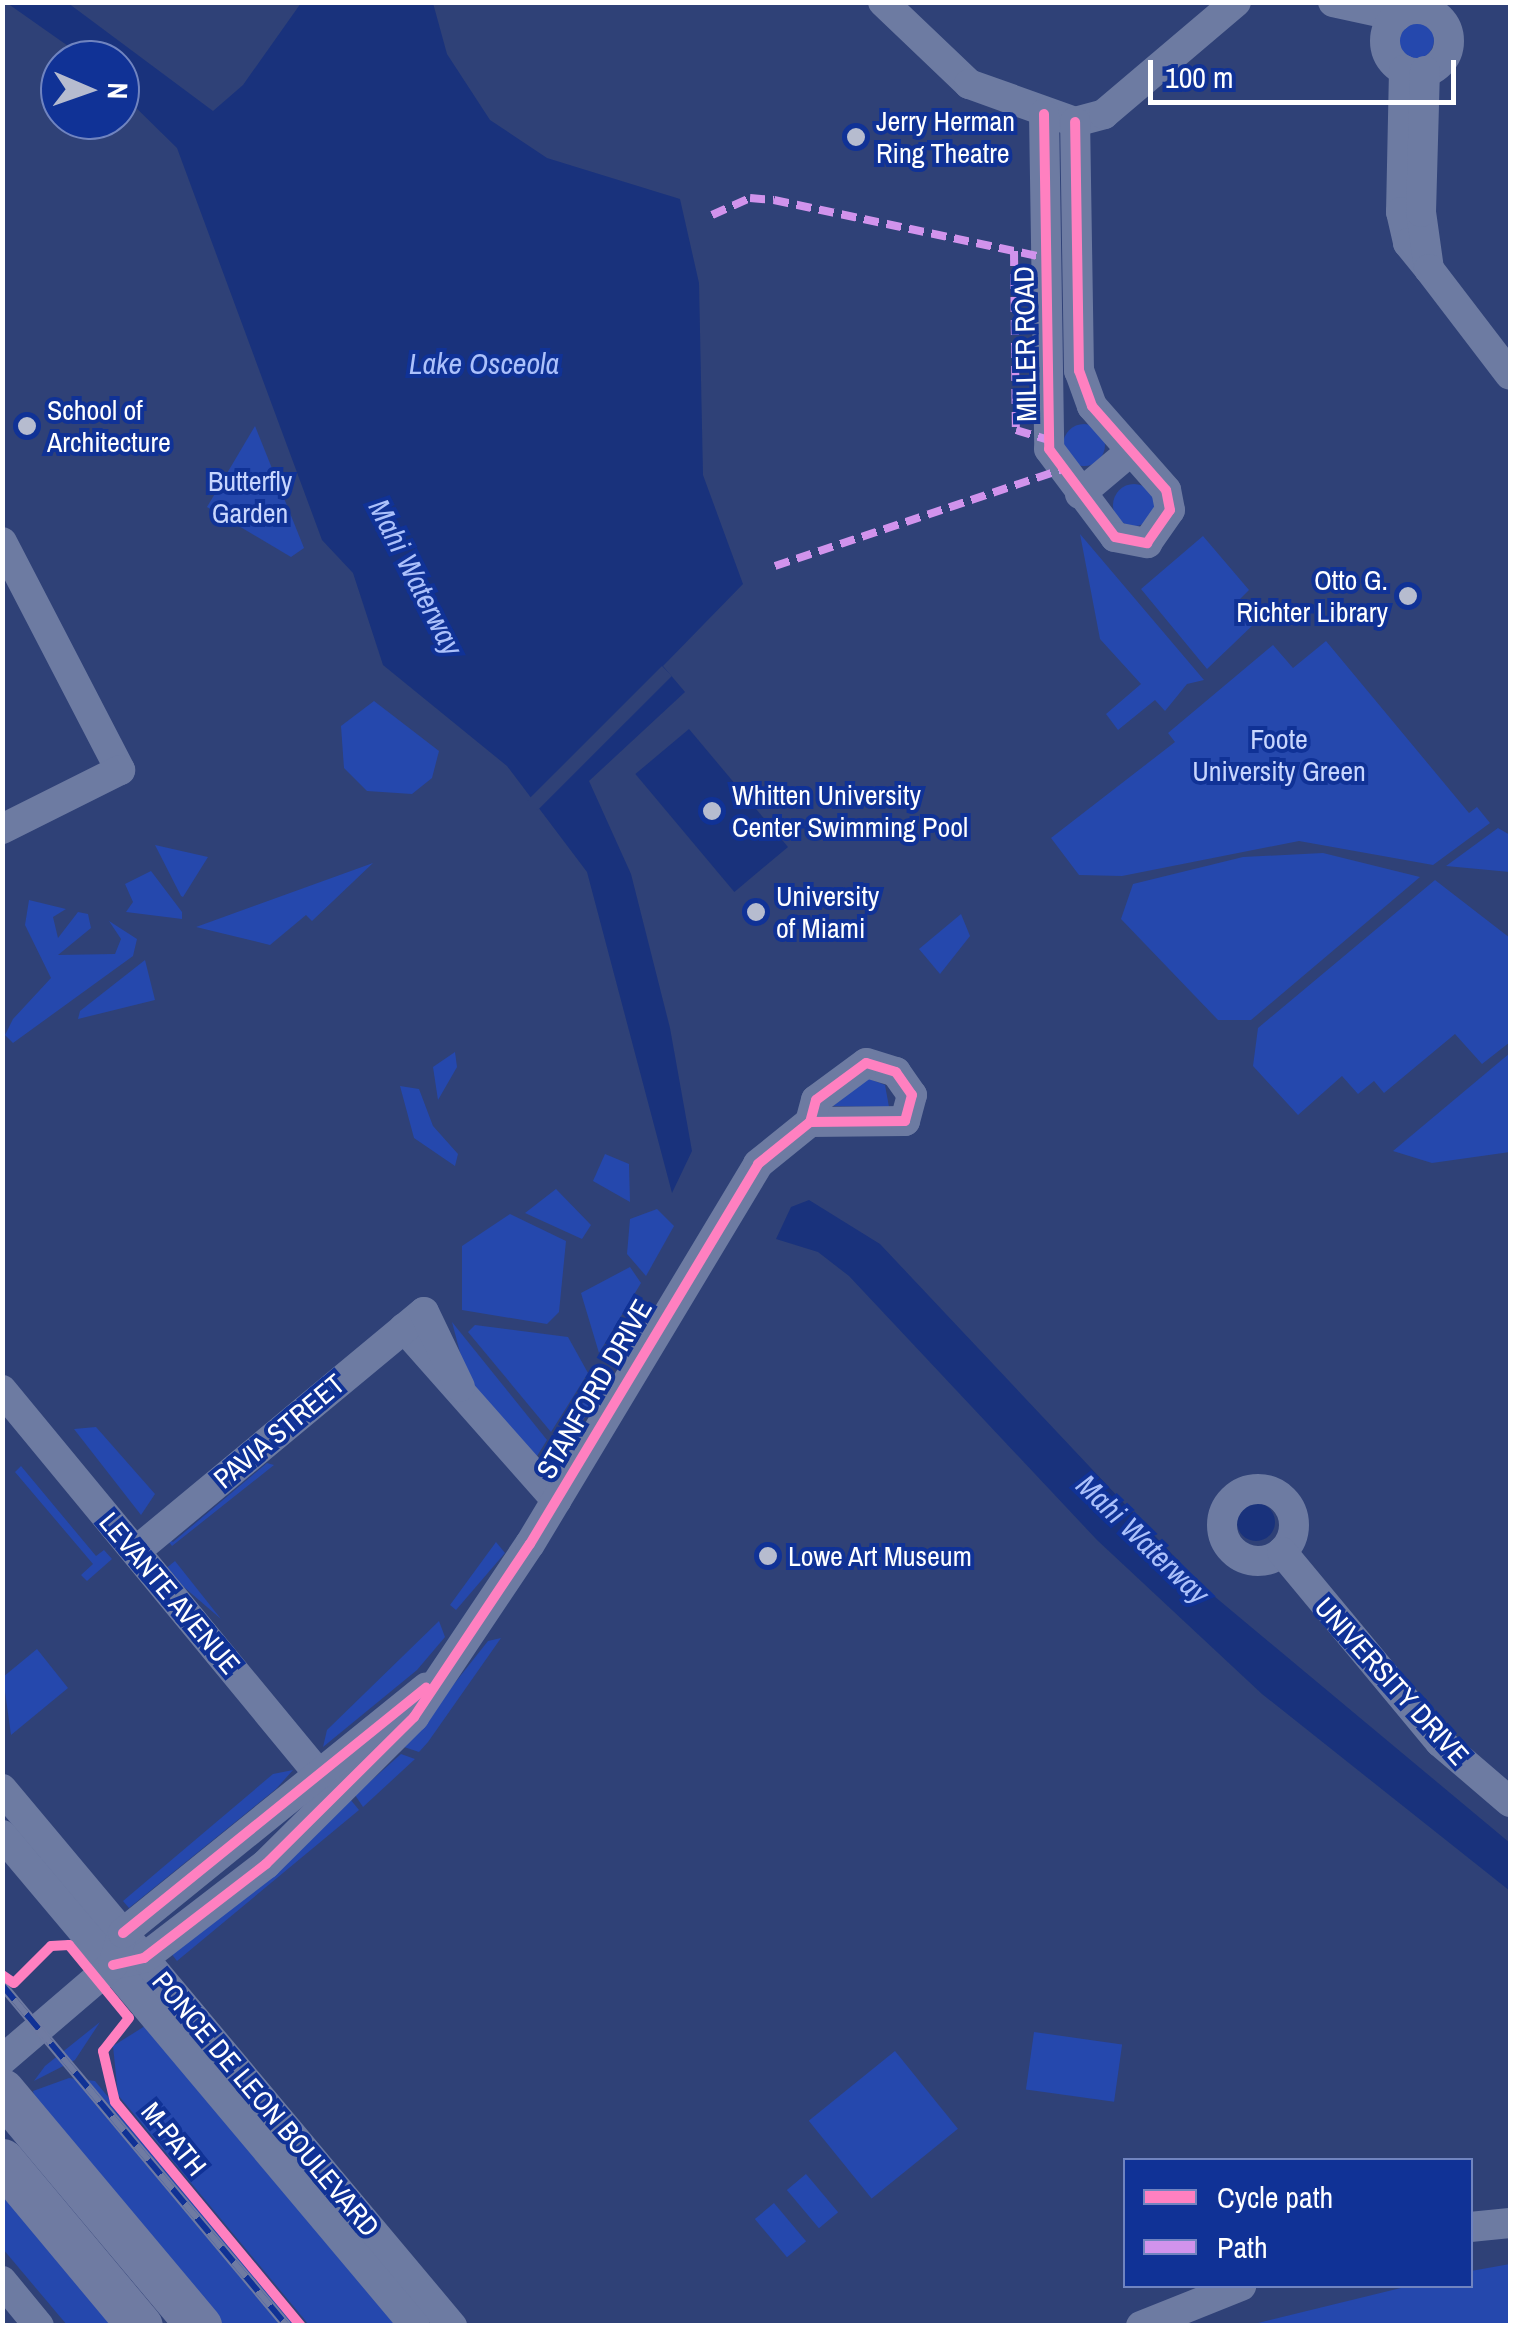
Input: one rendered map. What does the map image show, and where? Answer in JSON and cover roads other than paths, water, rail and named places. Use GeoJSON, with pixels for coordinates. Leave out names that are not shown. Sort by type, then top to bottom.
{"type":"FeatureCollection","features":[{"type":"Feature","properties":{"kind":"highway"},"geometry":{"type":"LineString","coordinates":[[2,2090],[198,2326]]}},
{"type":"Feature","properties":{"kind":"highway"},"geometry":{"type":"LineString","coordinates":[[2,2161],[140,2326]]}},
{"type":"Feature","properties":{"kind":"street"},"geometry":{"type":"LineString","coordinates":[[884,2],[952,74],[1044,114],[1075,122],[1104,114],[1236,2]]}},
{"type":"Feature","properties":{"kind":"street"},"geometry":{"type":"LineString","coordinates":[[1341,6],[1407,14],[1448,44],[1415,70]]}},
{"type":"Feature","properties":{"kind":"street"},"geometry":{"type":"LineString","coordinates":[[1407,14],[1415,70],[1401,212],[1408,242],[1510,375]]}},
{"type":"Feature","properties":{"kind":"street","name":"MILLER ROAD"},"geometry":{"type":"LineString","coordinates":[[1044,114],[1049,449],[1115,537],[1148,542],[1170,510],[1166,490],[1092,406],[1079,371],[1075,122]]}},
{"type":"Feature","properties":{"kind":"street"},"geometry":{"type":"LineString","coordinates":[[1080,494],[1131,451]]}},
{"type":"Feature","properties":{"kind":"street"},"geometry":{"type":"LineString","coordinates":[[2,542],[120,770],[2,829]]}},
{"type":"Feature","properties":{"kind":"street","name":"STANFORD DRIVE"},"geometry":{"type":"LineString","coordinates":[[123,1933],[426,1688],[470,1637],[741,1187],[810,1122]]}},
{"type":"Feature","properties":{"kind":"street","name":"PAVIA STREET"},"geometry":{"type":"LineString","coordinates":[[136,1551],[414,1320],[460,1387],[556,1500]]}},
{"type":"Feature","properties":{"kind":"street","name":"LEVANTE AVENUE"},"geometry":{"type":"LineString","coordinates":[[2,1390],[337,1798]]}},
{"type":"Feature","properties":{"kind":"street","name":"UNIVERSITY DRIVE"},"geometry":{"type":"LineString","coordinates":[[1282,1552],[1440,1742],[1510,1802]]}},
{"type":"Feature","properties":{"kind":"street","name":"STANFORD DRIVE"},"geometry":{"type":"LineString","coordinates":[[2,2060],[113,1966],[144,1958],[337,1798],[414,1717],[426,1688]]}},
{"type":"Feature","properties":{"kind":"street","name":"PONCE DE LEON BOULEVARD"},"geometry":{"type":"LineString","coordinates":[[2,1789],[144,1958],[334,2208]]}},
{"type":"Feature","properties":{"kind":"street","name":"PONCE DE LEON BOULEVARD"},"geometry":{"type":"LineString","coordinates":[[2,1836],[430,2321]]}},
{"type":"Feature","properties":{"kind":"street"},"geometry":{"type":"LineString","coordinates":[[113,1966],[123,1933]]}},
{"type":"Feature","properties":{"kind":"street"},"geometry":{"type":"LineString","coordinates":[[1473,2226],[1510,2223]]}},
{"type":"Feature","properties":{"kind":"street"},"geometry":{"type":"LineString","coordinates":[[2,2281],[40,2326]]}},
{"type":"Feature","properties":{"kind":"street"},"geometry":{"type":"LineString","coordinates":[[1141,2326],[1236,2288]]}},
{"type":"Feature","properties":{"kind":"water","name":"Lake Osceola"},"geometry":{"type":"Polygon","coordinates":[[[7,3],[68,3],[118,40],[60,40],[7,3]]]}},
{"type":"Feature","properties":{"kind":"water","name":"Lake Osceola"},"geometry":{"type":"Polygon","coordinates":[[[301,3],[433,3],[447,54],[490,120],[547,158],[680,199],[699,283],[703,475],[743,584],[663,666],[685,692],[589,781],[631,874],[670,1028],[692,1151],[672,1193],[587,872],[507,766],[383,665],[353,573],[322,540],[177,148],[140,112],[140,57],[213,111],[243,85],[301,3]]]}},
{"type":"Feature","properties":{"kind":"water","name":"Whitten University Center Swimming Pool"},"geometry":{"type":"Polygon","coordinates":[[[689,729],[788,847],[734,892],[635,774],[689,729]]]}},
{"type":"Feature","properties":{"kind":"water","name":"Mahi Waterway"},"geometry":{"type":"Polygon","coordinates":[[[809,1200],[880,1244],[1202,1586],[1510,1843],[1510,1891],[1262,1694],[1097,1540],[849,1276],[818,1252],[776,1239],[791,1207],[809,1200]]]}},
{"type":"Feature","properties":{"kind":"water"},"geometry":{"type":"Polygon","coordinates":[[[1256,1503],[1269,1509],[1275,1522],[1269,1535],[1256,1541],[1243,1535],[1237,1522],[1243,1509],[1256,1503]]]}},
{"type":"Feature","properties":{"kind":"railway"},"geometry":{"type":"LineString","coordinates":[[2,1985],[287,2326]]}},
{"type":"Feature","properties":{"kind":"place","name":"Jerry Herman Ring Theatre"},"geometry":{"type":"Point","coordinates":[856,137]}},
{"type":"Feature","properties":{"kind":"place","name":"School of Architecture"},"geometry":{"type":"Point","coordinates":[27,426]}},
{"type":"Feature","properties":{"kind":"place","name":"Otto G. Richter Library"},"geometry":{"type":"Point","coordinates":[1408,596]}},
{"type":"Feature","properties":{"kind":"place","name":"Whitten University Center Swimming Pool"},"geometry":{"type":"Point","coordinates":[712,811]}},
{"type":"Feature","properties":{"kind":"place","name":"University of Miami"},"geometry":{"type":"Point","coordinates":[756,912]}},
{"type":"Feature","properties":{"kind":"place","name":"Lowe Art Museum"},"geometry":{"type":"Point","coordinates":[768,1556]}},
{"type":"Feature","properties":{"kind":"park label","name":"Butterfly Garden"},"geometry":{"type":"Point","coordinates":[250,497]}},
{"type":"Feature","properties":{"kind":"park label","name":"Foote University Green"},"geometry":{"type":"Point","coordinates":[1279,755]}}]}
